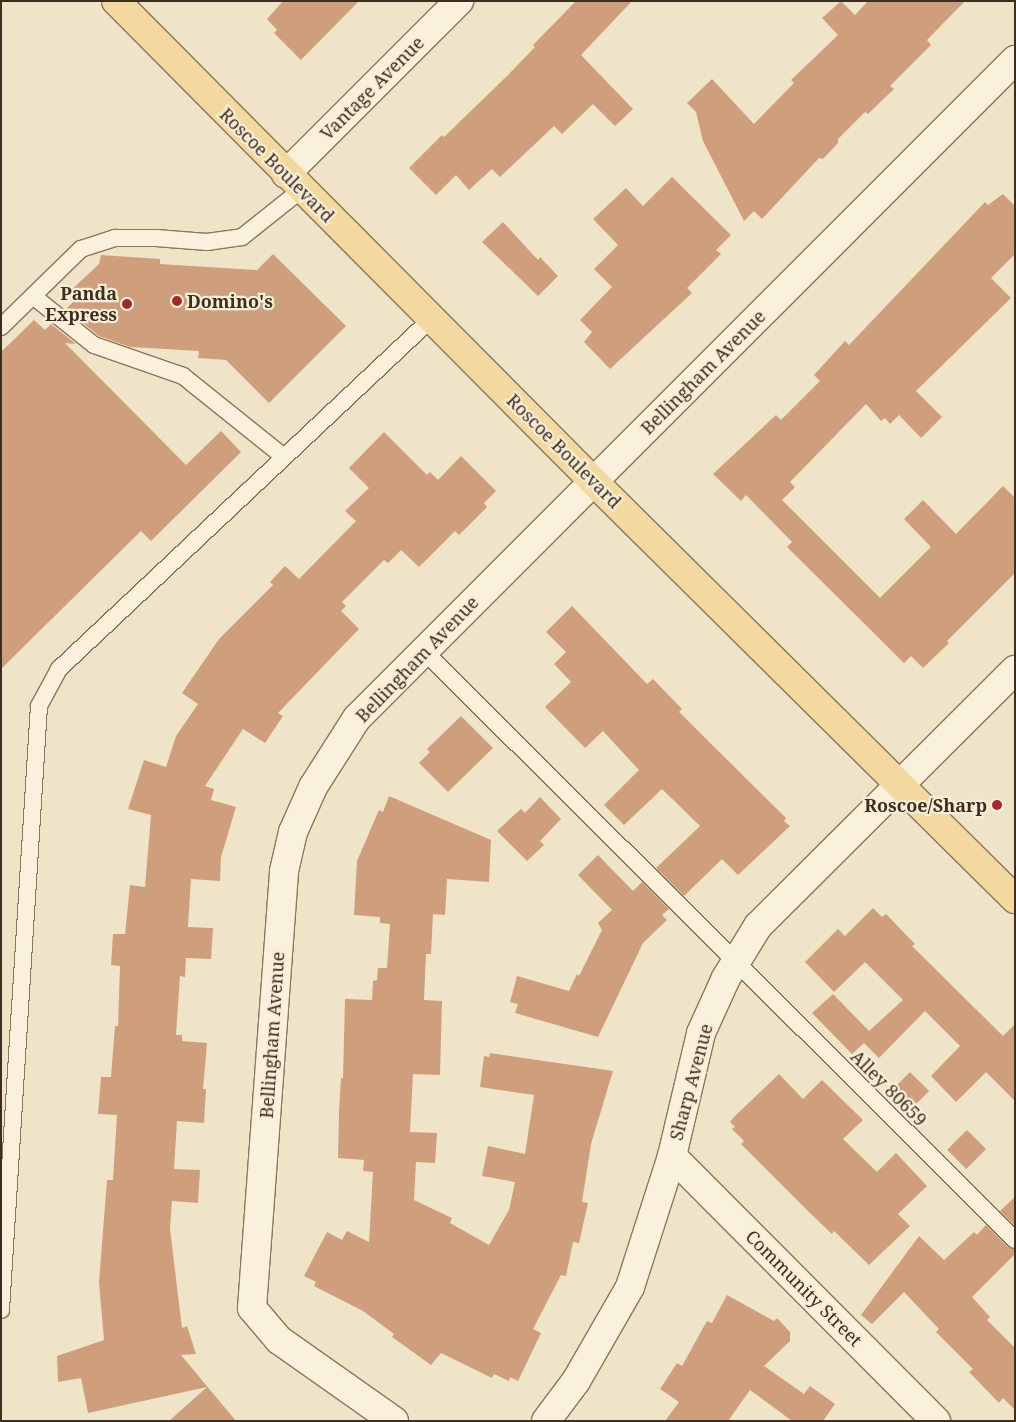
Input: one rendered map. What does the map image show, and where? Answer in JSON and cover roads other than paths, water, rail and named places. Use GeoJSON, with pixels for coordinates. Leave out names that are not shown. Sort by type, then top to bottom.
{"type":"FeatureCollection","features":[{"type":"Feature","properties":{"kind":"main road","name":"Roscoe Boulevard"},"geometry":{"type":"LineString","coordinates":[[116,1],[594,482],[1015,899]]}},
{"type":"Feature","properties":{"kind":"street","name":"Vantage Avenue"},"geometry":{"type":"LineString","coordinates":[[294,182],[459,1]]}},
{"type":"Feature","properties":{"kind":"street","name":"Bellingham Avenue"},"geometry":{"type":"LineString","coordinates":[[394,1421],[280,1340],[252,1308],[284,871],[293,832],[313,787],[357,718],[1015,60]]}},
{"type":"Feature","properties":{"kind":"street","name":"Sharp Avenue"},"geometry":{"type":"LineString","coordinates":[[546,1421],[576,1380],[630,1287],[672,1156],[701,1033],[726,978],[758,926],[1015,670]]}},
{"type":"Feature","properties":{"kind":"street","name":"Community Street"},"geometry":{"type":"LineString","coordinates":[[672,1156],[936,1421]]}},
{"type":"Feature","properties":{"kind":"lane"},"geometry":{"type":"LineString","coordinates":[[1,327],[81,249],[115,238],[156,238],[206,242],[242,237],[294,182]]}},
{"type":"Feature","properties":{"kind":"lane"},"geometry":{"type":"LineString","coordinates":[[33,296],[94,345],[183,376],[284,457]]}},
{"type":"Feature","properties":{"kind":"lane"},"geometry":{"type":"LineString","coordinates":[[1,1310],[39,706],[59,669],[431,319]]}},
{"type":"Feature","properties":{"kind":"lane","name":"Alley 80659"},"geometry":{"type":"LineString","coordinates":[[424,651],[1015,1240]]}},
{"type":"Feature","properties":{"kind":"place","name":"Domino's"},"geometry":{"type":"Point","coordinates":[177,301]}},
{"type":"Feature","properties":{"kind":"place","name":"Panda Express"},"geometry":{"type":"Point","coordinates":[127,304]}},
{"type":"Feature","properties":{"kind":"place","name":"Roscoe/Sharp"},"geometry":{"type":"Point","coordinates":[997,805]}}]}
